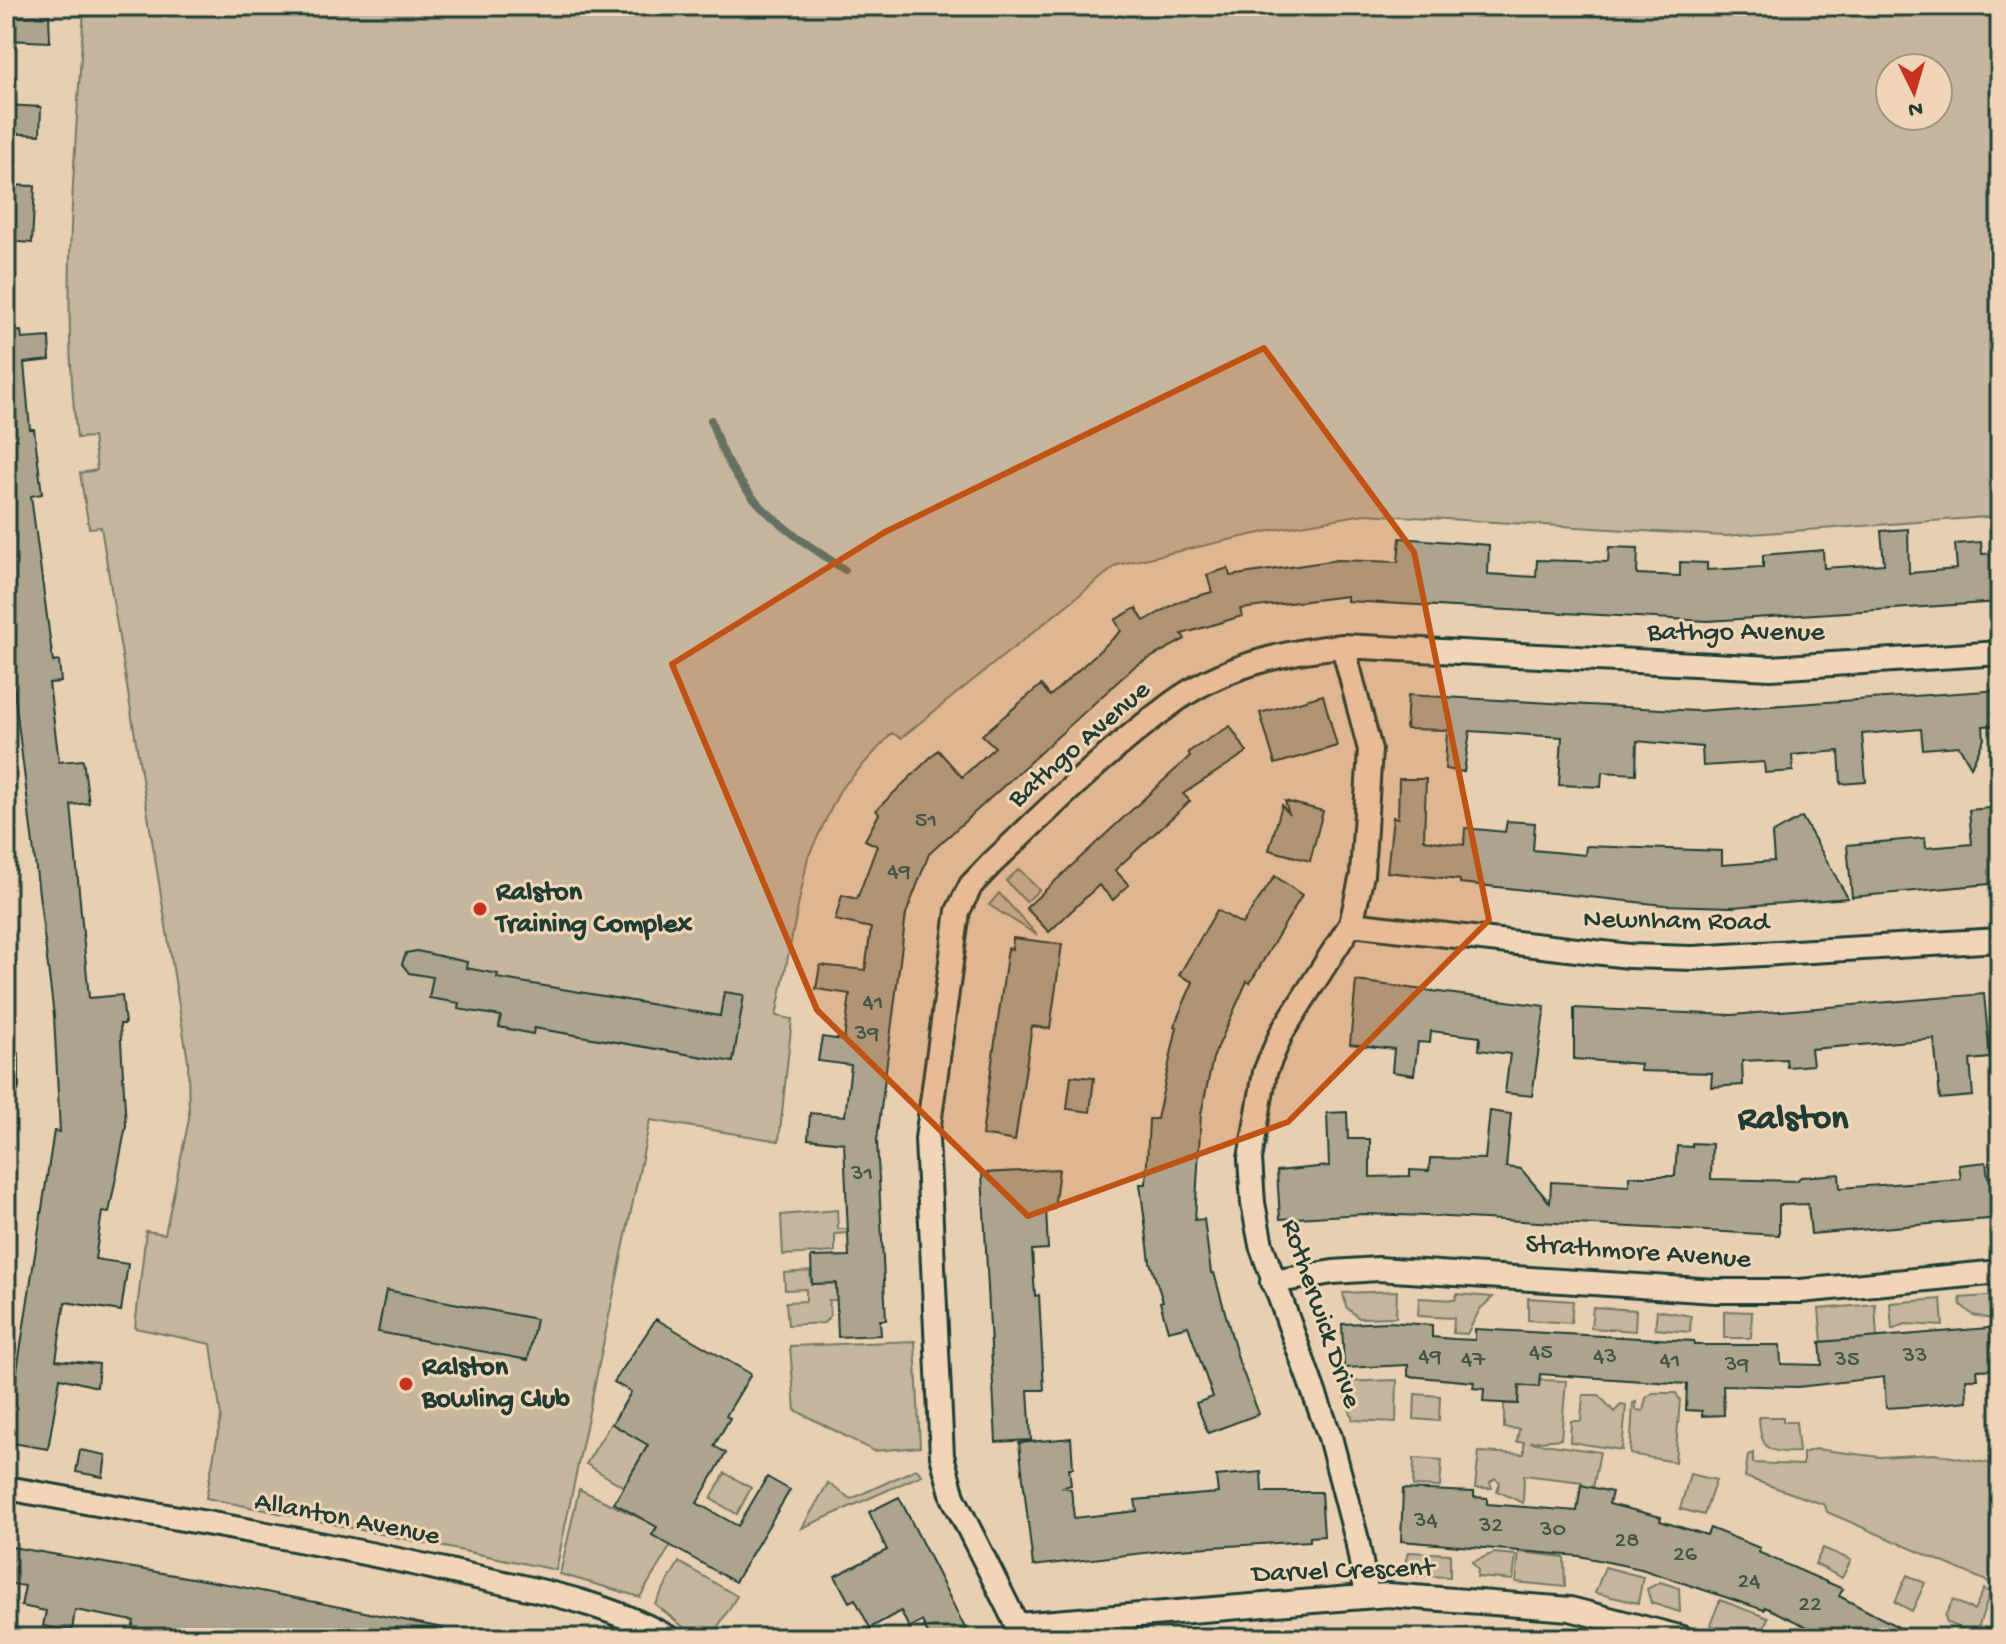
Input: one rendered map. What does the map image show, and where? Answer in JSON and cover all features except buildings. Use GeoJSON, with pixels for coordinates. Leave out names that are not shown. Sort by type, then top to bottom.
{"type":"FeatureCollection","features":[{"type":"Feature","properties":{"kind":"street","name":"Bathgo Avenue"},"geometry":{"type":"LineString","coordinates":[[1020,1632],[953,1497],[942,1456],[927,1139],[958,911],[971,885],[992,863],[1172,703],[1224,676],[1271,657],[1306,649],[1343,646],[1771,668],[2000,653]]}},
{"type":"Feature","properties":{"kind":"street","name":"Rotherwick Drive"},"geometry":{"type":"LineString","coordinates":[[1343,646],[1370,750],[1362,875],[1351,924],[1282,1032],[1262,1087],[1250,1159],[1253,1203],[1272,1282],[1330,1437],[1367,1595]]}},
{"type":"Feature","properties":{"kind":"street","name":"Newnham Road"},"geometry":{"type":"LineString","coordinates":[[1351,924],[1629,956],[1693,958],[2000,940]]}},
{"type":"Feature","properties":{"kind":"street"},"geometry":{"type":"LineString","coordinates":[[6,1059],[6,1086]]}},
{"type":"Feature","properties":{"kind":"street","name":"Strathmore Avenue"},"geometry":{"type":"LineString","coordinates":[[1272,1282],[1333,1272],[1378,1269],[1530,1276],[1716,1291],[1785,1291],[2000,1272]]}},
{"type":"Feature","properties":{"kind":"street","name":"Allanton Avenue"},"geometry":{"type":"LineString","coordinates":[[6,1488],[332,1545],[517,1586],[613,1609],[669,1638]]}},
{"type":"Feature","properties":{"kind":"street","name":"Darvel Crescent"},"geometry":{"type":"LineString","coordinates":[[1020,1632],[1367,1595],[1538,1606],[1618,1629],[1683,1638]]}},
{"type":"Feature","properties":{"kind":"highlighted area"},"geometry":{"type":"Polygon","coordinates":[[[1264,348],[1414,552],[1489,920],[1288,1122],[1028,1216],[817,1010],[672,664],[885,532],[1264,348]]]}},
{"type":"Feature","properties":{"kind":"shaded area"},"geometry":{"type":"Polygon","coordinates":[[[84,6],[2000,6],[2000,516],[1725,536],[1365,514],[1278,529],[1117,565],[901,738],[892,733],[840,790],[808,857],[776,1016],[792,1019],[779,1141],[650,1120],[556,1570],[206,1498],[221,1417],[211,1344],[135,1328],[146,1231],[165,1234],[189,1119],[188,1061],[101,527],[89,528],[80,473],[97,470],[93,437],[77,438],[70,330],[71,222],[84,6]]]}},
{"type":"Feature","properties":{"kind":"shaded area"},"geometry":{"type":"Polygon","coordinates":[[[1019,869],[1039,890],[1026,902],[1006,881],[1019,869]]]}},
{"type":"Feature","properties":{"kind":"shaded area"},"geometry":{"type":"Polygon","coordinates":[[[999,893],[1037,935],[989,905],[999,893]]]}},
{"type":"Feature","properties":{"kind":"shaded area"},"geometry":{"type":"Polygon","coordinates":[[[837,1210],[838,1229],[847,1229],[847,1233],[835,1234],[835,1252],[783,1255],[781,1215],[837,1210]]]}},
{"type":"Feature","properties":{"kind":"shaded area"},"geometry":{"type":"Polygon","coordinates":[[[810,1271],[811,1284],[839,1283],[840,1300],[829,1300],[830,1316],[824,1323],[788,1325],[786,1302],[806,1301],[806,1289],[785,1290],[784,1273],[810,1271]]]}},
{"type":"Feature","properties":{"kind":"shaded area"},"geometry":{"type":"Polygon","coordinates":[[[1397,1291],[1396,1317],[1359,1318],[1346,1307],[1343,1293],[1397,1291]]]}},
{"type":"Feature","properties":{"kind":"shaded area"},"geometry":{"type":"Polygon","coordinates":[[[1457,1294],[1493,1297],[1480,1309],[1467,1334],[1453,1333],[1454,1318],[1418,1316],[1419,1298],[1455,1300],[1457,1294]]]}},
{"type":"Feature","properties":{"kind":"shaded area"},"geometry":{"type":"Polygon","coordinates":[[[2000,1295],[2000,1321],[1973,1315],[1961,1305],[1960,1298],[2000,1295]]]}},
{"type":"Feature","properties":{"kind":"shaded area"},"geometry":{"type":"Polygon","coordinates":[[[1528,1298],[1573,1301],[1571,1323],[1528,1320],[1528,1298]]]}},
{"type":"Feature","properties":{"kind":"shaded area"},"geometry":{"type":"Polygon","coordinates":[[[1941,1299],[1943,1326],[1905,1324],[1892,1330],[1890,1303],[1941,1299]]]}},
{"type":"Feature","properties":{"kind":"shaded area"},"geometry":{"type":"Polygon","coordinates":[[[1875,1304],[1877,1338],[1822,1342],[1819,1309],[1875,1304]]]}},
{"type":"Feature","properties":{"kind":"shaded area"},"geometry":{"type":"Polygon","coordinates":[[[1593,1307],[1636,1310],[1635,1331],[1591,1328],[1593,1307]]]}},
{"type":"Feature","properties":{"kind":"shaded area"},"geometry":{"type":"Polygon","coordinates":[[[1657,1310],[1691,1316],[1690,1332],[1655,1329],[1657,1310]]]}},
{"type":"Feature","properties":{"kind":"shaded area"},"geometry":{"type":"Polygon","coordinates":[[[1724,1311],[1752,1312],[1751,1338],[1724,1338],[1724,1311]]]}},
{"type":"Feature","properties":{"kind":"shaded area"},"geometry":{"type":"Polygon","coordinates":[[[915,1341],[920,1447],[874,1451],[795,1410],[790,1346],[915,1341]]]}},
{"type":"Feature","properties":{"kind":"shaded area"},"geometry":{"type":"Polygon","coordinates":[[[1397,1380],[1396,1422],[1353,1420],[1340,1382],[1397,1380]]]}},
{"type":"Feature","properties":{"kind":"shaded area"},"geometry":{"type":"Polygon","coordinates":[[[1539,1380],[1566,1381],[1561,1439],[1530,1442],[1600,1452],[1593,1488],[1582,1486],[1582,1482],[1524,1475],[1523,1503],[1497,1491],[1500,1482],[1495,1478],[1490,1482],[1492,1488],[1475,1488],[1479,1452],[1524,1454],[1524,1442],[1517,1442],[1519,1429],[1504,1428],[1504,1404],[1518,1404],[1519,1386],[1539,1387],[1539,1380]]]}},
{"type":"Feature","properties":{"kind":"shaded area"},"geometry":{"type":"Polygon","coordinates":[[[1653,1393],[1676,1393],[1680,1400],[1675,1462],[1630,1454],[1633,1403],[1636,1402],[1636,1410],[1643,1411],[1646,1398],[1653,1393]]]}},
{"type":"Feature","properties":{"kind":"shaded area"},"geometry":{"type":"Polygon","coordinates":[[[1415,1394],[1440,1396],[1439,1421],[1414,1419],[1415,1394]]]}},
{"type":"Feature","properties":{"kind":"shaded area"},"geometry":{"type":"Polygon","coordinates":[[[1583,1395],[1599,1395],[1614,1412],[1621,1405],[1626,1406],[1622,1450],[1570,1442],[1571,1421],[1581,1421],[1583,1395]]]}},
{"type":"Feature","properties":{"kind":"shaded area"},"geometry":{"type":"Polygon","coordinates":[[[1759,1417],[1783,1417],[1783,1422],[1796,1422],[1799,1452],[1780,1452],[1768,1447],[1761,1436],[1759,1417]]]}},
{"type":"Feature","properties":{"kind":"shaded area"},"geometry":{"type":"Polygon","coordinates":[[[611,1423],[648,1445],[624,1487],[586,1464],[611,1423]]]}},
{"type":"Feature","properties":{"kind":"shaded area"},"geometry":{"type":"Polygon","coordinates":[[[1815,1449],[1880,1457],[1934,1454],[2000,1465],[2000,1587],[1827,1512],[1825,1505],[1745,1477],[1748,1455],[1753,1453],[1753,1463],[1803,1465],[1803,1453],[1815,1449]]]}},
{"type":"Feature","properties":{"kind":"shaded area"},"geometry":{"type":"Polygon","coordinates":[[[1414,1458],[1442,1460],[1440,1487],[1413,1486],[1414,1458]]]}},
{"type":"Feature","properties":{"kind":"shaded area"},"geometry":{"type":"Polygon","coordinates":[[[916,1469],[922,1475],[802,1528],[828,1483],[851,1499],[916,1469]]]}},
{"type":"Feature","properties":{"kind":"shaded area"},"geometry":{"type":"Polygon","coordinates":[[[725,1473],[751,1488],[737,1514],[711,1499],[725,1473]]]}},
{"type":"Feature","properties":{"kind":"shaded area"},"geometry":{"type":"Polygon","coordinates":[[[1690,1474],[1716,1480],[1704,1515],[1680,1509],[1690,1474]]]}},
{"type":"Feature","properties":{"kind":"shaded area"},"geometry":{"type":"Polygon","coordinates":[[[579,1489],[648,1522],[659,1523],[652,1535],[671,1545],[640,1597],[560,1574],[579,1489]]]}},
{"type":"Feature","properties":{"kind":"shaded area"},"geometry":{"type":"Polygon","coordinates":[[[1823,1548],[1851,1560],[1842,1578],[1815,1564],[1823,1548]]]}},
{"type":"Feature","properties":{"kind":"shaded area"},"geometry":{"type":"Polygon","coordinates":[[[1408,1552],[1450,1554],[1450,1577],[1402,1575],[1408,1552]]]}},
{"type":"Feature","properties":{"kind":"shaded area"},"geometry":{"type":"Polygon","coordinates":[[[1519,1552],[1564,1557],[1565,1587],[1516,1582],[1519,1552]]]}},
{"type":"Feature","properties":{"kind":"shaded area"},"geometry":{"type":"Polygon","coordinates":[[[1494,1553],[1516,1555],[1513,1580],[1477,1577],[1478,1570],[1472,1562],[1494,1553]]]}},
{"type":"Feature","properties":{"kind":"shaded area"},"geometry":{"type":"Polygon","coordinates":[[[679,1562],[737,1596],[711,1638],[697,1638],[655,1604],[679,1562]]]}},
{"type":"Feature","properties":{"kind":"shaded area"},"geometry":{"type":"Polygon","coordinates":[[[1605,1567],[1643,1577],[1638,1603],[1595,1593],[1605,1567]]]}},
{"type":"Feature","properties":{"kind":"shaded area"},"geometry":{"type":"Polygon","coordinates":[[[1907,1575],[1925,1583],[1912,1611],[1895,1602],[1907,1575]]]}},
{"type":"Feature","properties":{"kind":"shaded area"},"geometry":{"type":"Polygon","coordinates":[[[1660,1582],[1679,1588],[1680,1612],[1651,1603],[1647,1589],[1660,1582]]]}},
{"type":"Feature","properties":{"kind":"shaded area"},"geometry":{"type":"Polygon","coordinates":[[[1984,1589],[1990,1592],[1976,1634],[1947,1623],[1945,1616],[1953,1600],[1974,1610],[1984,1589]]]}},
{"type":"Feature","properties":{"kind":"shaded area"},"geometry":{"type":"Polygon","coordinates":[[[1720,1600],[1768,1618],[1760,1638],[1745,1638],[1710,1625],[1720,1600]]]}},
{"type":"Feature","properties":{"kind":"waterway"},"geometry":{"type":"LineString","coordinates":[[711,420],[720,447],[746,490],[781,524],[845,570]]}},
{"type":"Feature","properties":{"kind":"place","name":"Ralston Training Complex"},"geometry":{"type":"Point","coordinates":[480,909]}},
{"type":"Feature","properties":{"kind":"place","name":"Ralston Bowling Club"},"geometry":{"type":"Point","coordinates":[406,1384]}},
{"type":"Feature","properties":{"kind":"district","name":"Ralston"},"geometry":{"type":"Point","coordinates":[1793,1120]}}]}
